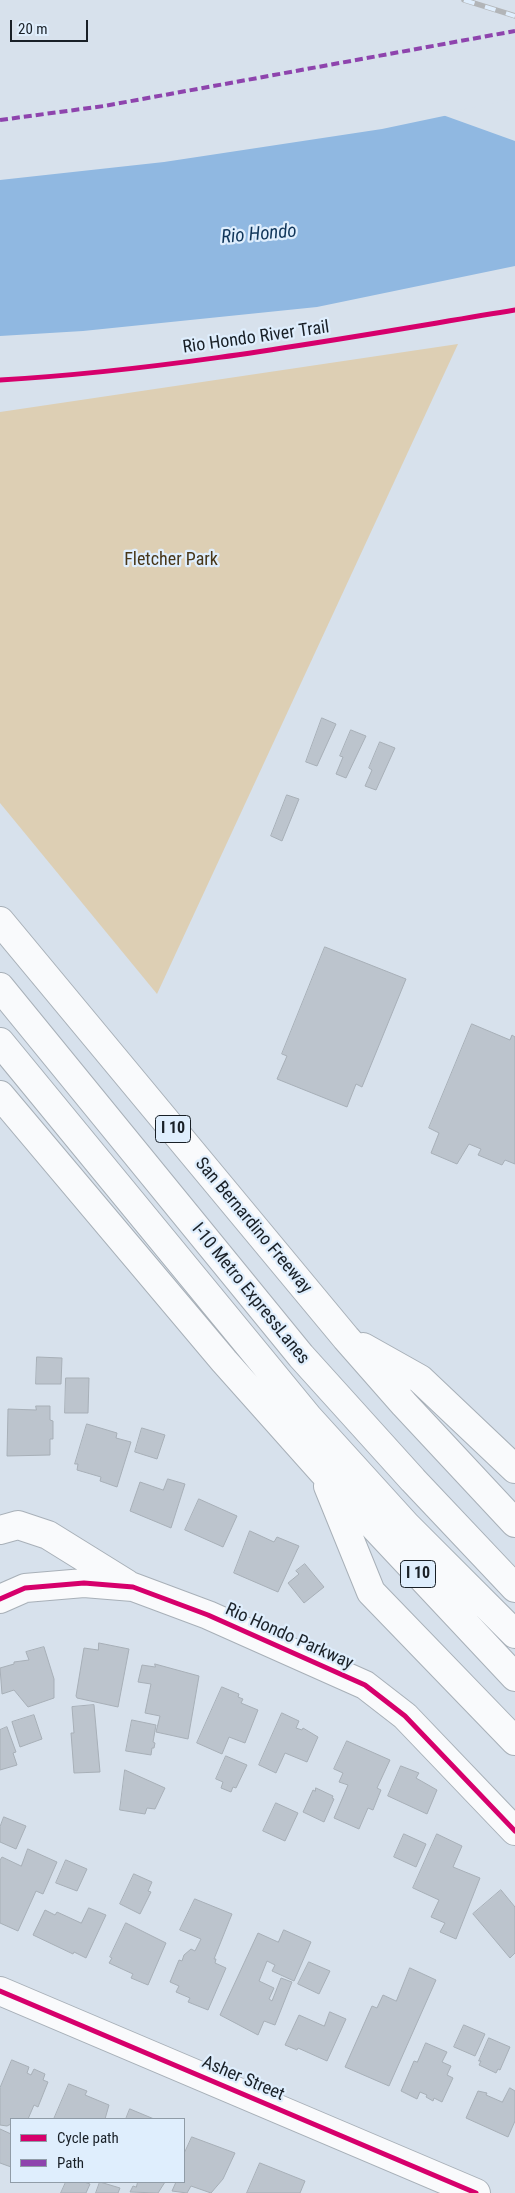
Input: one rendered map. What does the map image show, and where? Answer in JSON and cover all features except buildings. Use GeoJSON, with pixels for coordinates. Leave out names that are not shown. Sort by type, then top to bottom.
{"type":"FeatureCollection","features":[{"type":"Feature","properties":{"kind":"main road","name":"San Bernardino Freeway"},"geometry":{"type":"LineString","coordinates":[[0,921],[346,1338],[404,1404],[515,1523]]}},
{"type":"Feature","properties":{"kind":"main road","name":"I-10 Metro ExpressLanes"},"geometry":{"type":"LineString","coordinates":[[0,987],[301,1356],[413,1480],[515,1588]]}},
{"type":"Feature","properties":{"kind":"main road","name":"I-10 Metro ExpressLanes"},"geometry":{"type":"LineString","coordinates":[[0,1042],[308,1417],[406,1525],[515,1634]]}},
{"type":"Feature","properties":{"kind":"main road","name":"I 10"},"geometry":{"type":"LineString","coordinates":[[0,1095],[224,1361],[322,1471],[515,1677]]}},
{"type":"Feature","properties":{"kind":"main road"},"geometry":{"type":"LineString","coordinates":[[346,1338],[420,1379],[515,1469]]}},
{"type":"Feature","properties":{"kind":"main road"},"geometry":{"type":"LineString","coordinates":[[322,1471],[371,1592],[515,1741]]}},
{"type":"Feature","properties":{"kind":"main road"},"geometry":{"type":"LineString","coordinates":[[0,1530],[18,1525],[48,1534],[132,1587]]}},
{"type":"Feature","properties":{"kind":"main road","name":"Rio Hondo Parkway"},"geometry":{"type":"LineString","coordinates":[[0,1599],[25,1588],[84,1583],[132,1587],[208,1615],[365,1686],[405,1716],[515,1831]]}},
{"type":"Feature","properties":{"kind":"main road","name":"Asher Street"},"geometry":{"type":"LineString","coordinates":[[0,1991],[476,2193]]}},
{"type":"Feature","properties":{"kind":"green space","name":"Fletcher Park"},"geometry":{"type":"Polygon","coordinates":[[[458,344],[157,994],[0,803],[0,412],[458,344]]]}},
{"type":"Feature","properties":{"kind":"water","name":"Rio Hondo"},"geometry":{"type":"Polygon","coordinates":[[[515,101],[515,266],[317,307],[83,331],[0,336],[0,180],[164,162],[382,129],[515,101]]]}},
{"type":"Feature","properties":{"kind":"pier"},"geometry":{"type":"Polygon","coordinates":[[[514,99],[515,141],[440,114],[514,99]]]}},
{"type":"Feature","properties":{"kind":"railway"},"geometry":{"type":"LineString","coordinates":[[464,0],[515,16]]}},
{"type":"Feature","properties":{"kind":"marked path"},"geometry":{"type":"LineString","coordinates":[[0,120],[104,106],[515,31]]}},
{"type":"Feature","properties":{"kind":"cycle path","name":"Rio Hondo River Trail"},"geometry":{"type":"LineString","coordinates":[[0,380],[129,369],[194,361],[515,310]]}},
{"type":"Feature","properties":{"kind":"cycle path"},"geometry":{"type":"LineString","coordinates":[[0,1599],[25,1588],[84,1583],[133,1587],[208,1615],[365,1685],[405,1716],[515,1831]]}},
{"type":"Feature","properties":{"kind":"cycle path"},"geometry":{"type":"LineString","coordinates":[[0,1991],[476,2193]]}}]}
